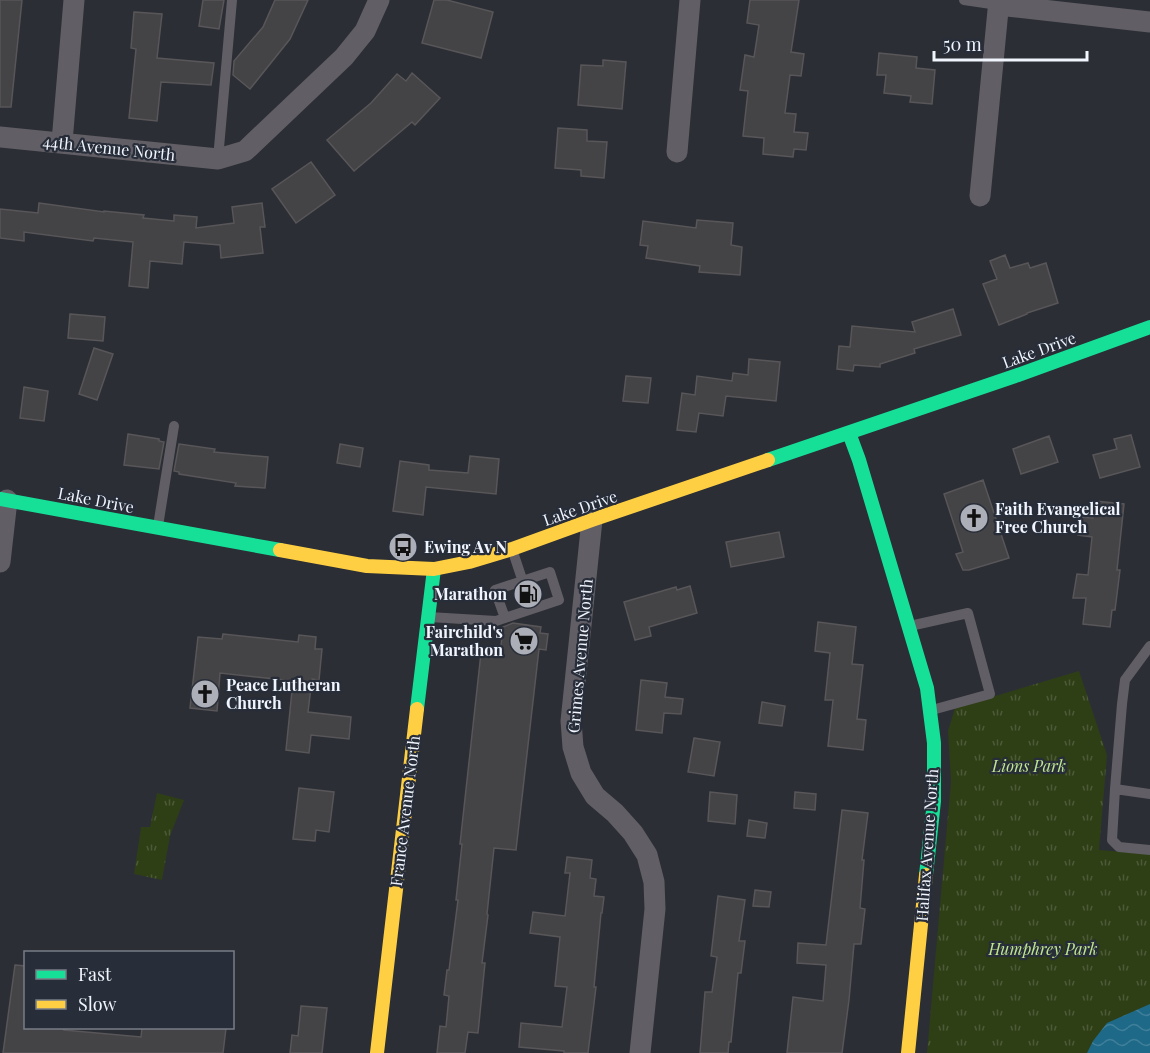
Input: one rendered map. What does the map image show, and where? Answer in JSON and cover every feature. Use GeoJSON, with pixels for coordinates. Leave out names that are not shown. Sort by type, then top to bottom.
{"type":"FeatureCollection","features":[{"type":"Feature","properties":{"kind":"street"},"geometry":{"type":"LineString","coordinates":[[62,142],[74,0]]}},
{"type":"Feature","properties":{"kind":"street"},"geometry":{"type":"LineString","coordinates":[[218,159],[245,151],[344,57],[365,31],[379,0]]}},
{"type":"Feature","properties":{"kind":"street"},"geometry":{"type":"LineString","coordinates":[[676,152],[690,0]]}},
{"type":"Feature","properties":{"kind":"street"},"geometry":{"type":"LineString","coordinates":[[980,196],[998,3],[1150,22]]}},
{"type":"Feature","properties":{"kind":"street","name":"44th Avenue North"},"geometry":{"type":"LineString","coordinates":[[0,137],[218,159]]}},
{"type":"Feature","properties":{"kind":"street","name":"Lake Drive"},"geometry":{"type":"LineString","coordinates":[[3,500],[367,566],[434,569],[469,562],[512,549],[1018,375],[1150,327]]}},
{"type":"Feature","properties":{"kind":"street","name":"Halifax Avenue North"},"geometry":{"type":"LineString","coordinates":[[849,433],[910,626],[931,710],[934,743],[933,801],[908,1053]]}},
{"type":"Feature","properties":{"kind":"street"},"geometry":{"type":"LineString","coordinates":[[0,562],[3,500]]}},
{"type":"Feature","properties":{"kind":"street","name":"Grimes Avenue North"},"geometry":{"type":"LineString","coordinates":[[592,520],[572,600],[571,721],[573,747],[581,773],[595,796],[633,833],[646,855],[654,882],[655,909],[640,1053]]}},
{"type":"Feature","properties":{"kind":"street","name":"France Avenue North"},"geometry":{"type":"LineString","coordinates":[[377,1053],[434,569]]}},
{"type":"Feature","properties":{"kind":"lane"},"geometry":{"type":"LineString","coordinates":[[218,159],[232,0]]}},
{"type":"Feature","properties":{"kind":"lane"},"geometry":{"type":"LineString","coordinates":[[964,0],[998,3]]}},
{"type":"Feature","properties":{"kind":"lane"},"geometry":{"type":"LineString","coordinates":[[158,529],[174,426]]}},
{"type":"Feature","properties":{"kind":"lane"},"geometry":{"type":"LineString","coordinates":[[512,549],[523,583]]}},
{"type":"Feature","properties":{"kind":"lane"},"geometry":{"type":"LineString","coordinates":[[429,617],[496,621],[504,618],[530,608],[572,600],[550,572],[523,583],[495,590],[504,618]]}},
{"type":"Feature","properties":{"kind":"lane"},"geometry":{"type":"LineString","coordinates":[[910,626],[968,613],[990,694],[931,710]]}},
{"type":"Feature","properties":{"kind":"lane"},"geometry":{"type":"LineString","coordinates":[[1150,646],[1125,680],[1112,840],[1119,847],[1150,850]]}},
{"type":"Feature","properties":{"kind":"lane"},"geometry":{"type":"LineString","coordinates":[[1115,789],[1150,794]]}},
{"type":"Feature","properties":{"kind":"green space","name":"Humphrey Park"},"geometry":{"type":"Polygon","coordinates":[[[1079,671],[1107,755],[1099,850],[1150,854],[1150,1053],[927,1053],[951,781],[948,731],[955,708],[1079,671]]]}},
{"type":"Feature","properties":{"kind":"green space"},"geometry":{"type":"Polygon","coordinates":[[[157,793],[184,800],[170,836],[162,880],[134,874],[141,827],[150,827],[157,793]]]}},
{"type":"Feature","properties":{"kind":"water"},"geometry":{"type":"Polygon","coordinates":[[[1150,1004],[1150,1053],[1087,1053],[1107,1023],[1150,1004]]]}},
{"type":"Feature","properties":{"kind":"building"},"geometry":{"type":"Polygon","coordinates":[[[0,0],[22,0],[11,107],[0,107],[0,0]]]}},
{"type":"Feature","properties":{"kind":"building"},"geometry":{"type":"Polygon","coordinates":[[[203,0],[224,0],[219,29],[199,26],[203,0]]]}},
{"type":"Feature","properties":{"kind":"building"},"geometry":{"type":"Polygon","coordinates":[[[275,0],[308,0],[290,39],[250,89],[233,75],[234,61],[263,27],[275,0]]]}},
{"type":"Feature","properties":{"kind":"building"},"geometry":{"type":"Polygon","coordinates":[[[434,0],[447,0],[493,12],[481,58],[422,43],[434,0]]]}},
{"type":"Feature","properties":{"kind":"building"},"geometry":{"type":"Polygon","coordinates":[[[750,0],[799,0],[791,52],[804,54],[801,76],[790,75],[785,113],[796,114],[794,132],[808,133],[806,150],[794,149],[793,157],[763,154],[764,138],[743,136],[748,91],[740,90],[745,55],[754,57],[759,25],[747,23],[750,0]]]}},
{"type":"Feature","properties":{"kind":"building"},"geometry":{"type":"Polygon","coordinates":[[[134,12],[162,14],[157,58],[214,63],[211,85],[161,82],[157,121],[129,118],[136,49],[131,48],[134,12]]]}},
{"type":"Feature","properties":{"kind":"building"},"geometry":{"type":"Polygon","coordinates":[[[879,53],[917,57],[916,68],[935,70],[932,104],[910,102],[911,96],[884,93],[886,75],[877,75],[879,53]]]}},
{"type":"Feature","properties":{"kind":"building"},"geometry":{"type":"Polygon","coordinates":[[[603,60],[626,62],[622,109],[578,105],[581,65],[603,66],[603,60]]]}},
{"type":"Feature","properties":{"kind":"building"},"geometry":{"type":"Polygon","coordinates":[[[412,73],[440,98],[415,125],[412,122],[354,171],[327,140],[371,103],[397,74],[406,81],[412,73]]]}},
{"type":"Feature","properties":{"kind":"building"},"geometry":{"type":"Polygon","coordinates":[[[558,128],[587,130],[587,141],[607,142],[604,178],[581,176],[581,170],[555,168],[558,128]]]}},
{"type":"Feature","properties":{"kind":"building"},"geometry":{"type":"Polygon","coordinates":[[[311,162],[335,195],[296,223],[272,189],[311,162]]]}},
{"type":"Feature","properties":{"kind":"building"},"geometry":{"type":"Polygon","coordinates":[[[39,203],[144,215],[143,218],[174,221],[174,215],[197,217],[196,228],[234,223],[232,207],[262,203],[265,227],[260,227],[263,253],[221,258],[220,245],[184,242],[182,264],[150,261],[148,288],[129,286],[133,242],[94,238],[93,241],[24,232],[24,241],[0,238],[0,209],[38,213],[39,203]]]}},
{"type":"Feature","properties":{"kind":"building"},"geometry":{"type":"Polygon","coordinates":[[[697,220],[733,223],[731,245],[742,247],[740,275],[699,272],[700,266],[646,258],[648,246],[640,245],[643,221],[696,228],[697,220]]]}},
{"type":"Feature","properties":{"kind":"building"},"geometry":{"type":"Polygon","coordinates":[[[1005,255],[1010,268],[1028,263],[1030,268],[1046,263],[1058,303],[999,325],[983,284],[997,279],[990,261],[1005,255]]]}},
{"type":"Feature","properties":{"kind":"building"},"geometry":{"type":"Polygon","coordinates":[[[953,309],[961,335],[914,349],[915,353],[880,364],[880,367],[854,365],[853,371],[837,369],[839,346],[850,347],[852,326],[915,332],[912,322],[953,309]]]}},
{"type":"Feature","properties":{"kind":"building"},"geometry":{"type":"Polygon","coordinates":[[[70,314],[105,317],[103,341],[68,338],[70,314]]]}},
{"type":"Feature","properties":{"kind":"building"},"geometry":{"type":"Polygon","coordinates":[[[94,348],[113,354],[97,400],[79,394],[94,348]]]}},
{"type":"Feature","properties":{"kind":"building"},"geometry":{"type":"Polygon","coordinates":[[[749,359],[780,362],[776,401],[726,396],[723,416],[699,413],[696,432],[677,430],[682,393],[695,395],[697,376],[732,381],[733,373],[748,375],[749,359]]]}},
{"type":"Feature","properties":{"kind":"building"},"geometry":{"type":"Polygon","coordinates":[[[626,376],[651,378],[648,403],[623,401],[626,376]]]}},
{"type":"Feature","properties":{"kind":"building"},"geometry":{"type":"Polygon","coordinates":[[[24,387],[48,391],[44,421],[20,418],[24,387]]]}},
{"type":"Feature","properties":{"kind":"building"},"geometry":{"type":"Polygon","coordinates":[[[128,434],[159,439],[164,442],[159,469],[124,465],[128,434]]]}},
{"type":"Feature","properties":{"kind":"building"},"geometry":{"type":"Polygon","coordinates":[[[1131,435],[1140,467],[1100,478],[1093,455],[1117,449],[1114,439],[1131,435]]]}},
{"type":"Feature","properties":{"kind":"building"},"geometry":{"type":"Polygon","coordinates":[[[1049,436],[1058,462],[1021,474],[1013,449],[1049,436]]]}},
{"type":"Feature","properties":{"kind":"building"},"geometry":{"type":"Polygon","coordinates":[[[179,444],[215,449],[214,452],[268,457],[265,488],[235,486],[236,483],[179,474],[174,471],[179,444]]]}},
{"type":"Feature","properties":{"kind":"building"},"geometry":{"type":"Polygon","coordinates":[[[340,444],[363,448],[360,467],[337,463],[340,444]]]}},
{"type":"Feature","properties":{"kind":"building"},"geometry":{"type":"Polygon","coordinates":[[[470,456],[499,459],[496,494],[426,487],[423,515],[393,511],[400,461],[429,465],[429,470],[468,473],[470,456]]]}},
{"type":"Feature","properties":{"kind":"building","name":"Faith Evangelical Free Church"},"geometry":{"type":"Polygon","coordinates":[[[983,480],[1009,558],[963,570],[956,554],[963,552],[944,494],[983,480]]]}},
{"type":"Feature","properties":{"kind":"building"},"geometry":{"type":"Polygon","coordinates":[[[1095,501],[1124,504],[1117,570],[1120,570],[1115,610],[1112,610],[1110,627],[1083,624],[1086,598],[1073,598],[1077,574],[1088,575],[1092,537],[1078,535],[1080,517],[1093,518],[1095,501]]]}},
{"type":"Feature","properties":{"kind":"building"},"geometry":{"type":"Polygon","coordinates":[[[779,532],[784,557],[731,567],[726,542],[779,532]]]}},
{"type":"Feature","properties":{"kind":"building"},"geometry":{"type":"Polygon","coordinates":[[[690,586],[697,613],[649,627],[651,636],[635,640],[624,602],[676,587],[677,590],[690,586]]]}},
{"type":"Feature","properties":{"kind":"building"},"geometry":{"type":"Polygon","coordinates":[[[818,622],[856,627],[852,664],[863,665],[857,719],[866,720],[863,750],[828,746],[833,700],[825,700],[830,653],[815,651],[818,622]]]}},
{"type":"Feature","properties":{"kind":"building"},"geometry":{"type":"Polygon","coordinates":[[[513,623],[541,627],[540,633],[548,634],[546,650],[539,649],[516,850],[494,848],[482,963],[485,963],[478,1033],[468,1032],[465,1053],[437,1053],[440,1026],[446,1027],[449,996],[444,995],[458,900],[456,900],[462,844],[460,844],[481,653],[500,655],[503,627],[513,623]]]}},
{"type":"Feature","properties":{"kind":"building","name":"Peace Lutheran Church"},"geometry":{"type":"Polygon","coordinates":[[[223,634],[298,642],[299,635],[316,637],[315,649],[322,649],[319,680],[312,679],[308,712],[351,717],[349,739],[311,735],[309,753],[286,750],[293,681],[220,673],[217,711],[190,708],[198,637],[222,639],[223,634]]]}},
{"type":"Feature","properties":{"kind":"building"},"geometry":{"type":"Polygon","coordinates":[[[641,680],[667,683],[665,697],[683,699],[681,714],[664,713],[662,733],[636,730],[641,680]]]}},
{"type":"Feature","properties":{"kind":"building"},"geometry":{"type":"Polygon","coordinates":[[[762,702],[785,706],[782,726],[759,723],[762,702]]]}},
{"type":"Feature","properties":{"kind":"building"},"geometry":{"type":"Polygon","coordinates":[[[694,738],[720,742],[714,776],[688,772],[694,738]]]}},
{"type":"Feature","properties":{"kind":"building"},"geometry":{"type":"Polygon","coordinates":[[[299,788],[334,792],[329,832],[316,830],[315,841],[293,839],[299,788]]]}},
{"type":"Feature","properties":{"kind":"building"},"geometry":{"type":"Polygon","coordinates":[[[710,792],[737,795],[735,824],[708,821],[710,792]]]}},
{"type":"Feature","properties":{"kind":"building"},"geometry":{"type":"Polygon","coordinates":[[[795,792],[816,794],[815,810],[794,808],[795,792]]]}},
{"type":"Feature","properties":{"kind":"building"},"geometry":{"type":"Polygon","coordinates":[[[842,810],[868,813],[862,860],[864,860],[860,908],[865,909],[861,944],[854,944],[842,1053],[787,1053],[793,997],[823,1001],[826,965],[797,963],[798,943],[826,945],[842,810]]]}},
{"type":"Feature","properties":{"kind":"building"},"geometry":{"type":"Polygon","coordinates":[[[749,820],[767,823],[765,838],[747,836],[749,820]]]}},
{"type":"Feature","properties":{"kind":"building"},"geometry":{"type":"Polygon","coordinates":[[[567,857],[592,860],[590,878],[596,879],[594,896],[604,897],[588,1053],[564,1053],[564,1051],[519,1047],[521,1023],[562,1027],[567,987],[555,986],[560,937],[530,933],[533,912],[565,916],[570,873],[565,873],[567,857]]]}},
{"type":"Feature","properties":{"kind":"building"},"geometry":{"type":"Polygon","coordinates":[[[755,890],[771,892],[769,907],[753,906],[755,890]]]}},
{"type":"Feature","properties":{"kind":"building"},"geometry":{"type":"Polygon","coordinates":[[[718,896],[745,900],[739,941],[745,941],[741,973],[738,973],[728,1053],[700,1053],[705,992],[712,992],[717,957],[711,956],[718,896]]]}},
{"type":"Feature","properties":{"kind":"building"},"geometry":{"type":"Polygon","coordinates":[[[15,965],[24,966],[24,1029],[64,1029],[141,1037],[142,1029],[226,1029],[223,1053],[3,1053],[15,965]]]}},
{"type":"Feature","properties":{"kind":"building"},"geometry":{"type":"Polygon","coordinates":[[[301,1006],[327,1008],[322,1053],[290,1053],[292,1035],[298,1036],[301,1006]]]}},
{"type":"Feature","properties":{"kind":"traffic: fast"},"geometry":{"type":"LineString","coordinates":[[768,460],[1018,375],[1150,327]]}},
{"type":"Feature","properties":{"kind":"traffic: fast"},"geometry":{"type":"LineString","coordinates":[[849,433],[927,688],[934,743],[934,801],[926,875]]}},
{"type":"Feature","properties":{"kind":"traffic: fast"},"geometry":{"type":"LineString","coordinates":[[0,499],[280,550]]}},
{"type":"Feature","properties":{"kind":"traffic: fast"},"geometry":{"type":"LineString","coordinates":[[417,709],[434,569]]}},
{"type":"Feature","properties":{"kind":"traffic: slow"},"geometry":{"type":"LineString","coordinates":[[280,550],[367,566],[434,569],[469,562],[512,549],[768,460]]}},
{"type":"Feature","properties":{"kind":"traffic: slow"},"geometry":{"type":"LineString","coordinates":[[377,1053],[417,709]]}},
{"type":"Feature","properties":{"kind":"traffic: slow"},"geometry":{"type":"LineString","coordinates":[[908,1053],[926,875]]}},
{"type":"Feature","properties":{"kind":"place","name":"Faith Evangelical Free Church"},"geometry":{"type":"Point","coordinates":[974,518]}},
{"type":"Feature","properties":{"kind":"place","name":"Ewing Av N"},"geometry":{"type":"Point","coordinates":[403,547]}},
{"type":"Feature","properties":{"kind":"place","name":"Marathon"},"geometry":{"type":"Point","coordinates":[528,594]}},
{"type":"Feature","properties":{"kind":"place","name":"Fairchild's Marathon"},"geometry":{"type":"Point","coordinates":[524,641]}},
{"type":"Feature","properties":{"kind":"place","name":"Peace Lutheran Church"},"geometry":{"type":"Point","coordinates":[205,694]}},
{"type":"Feature","properties":{"kind":"park label","name":"Lions Park"},"geometry":{"type":"Point","coordinates":[1029,766]}}]}
